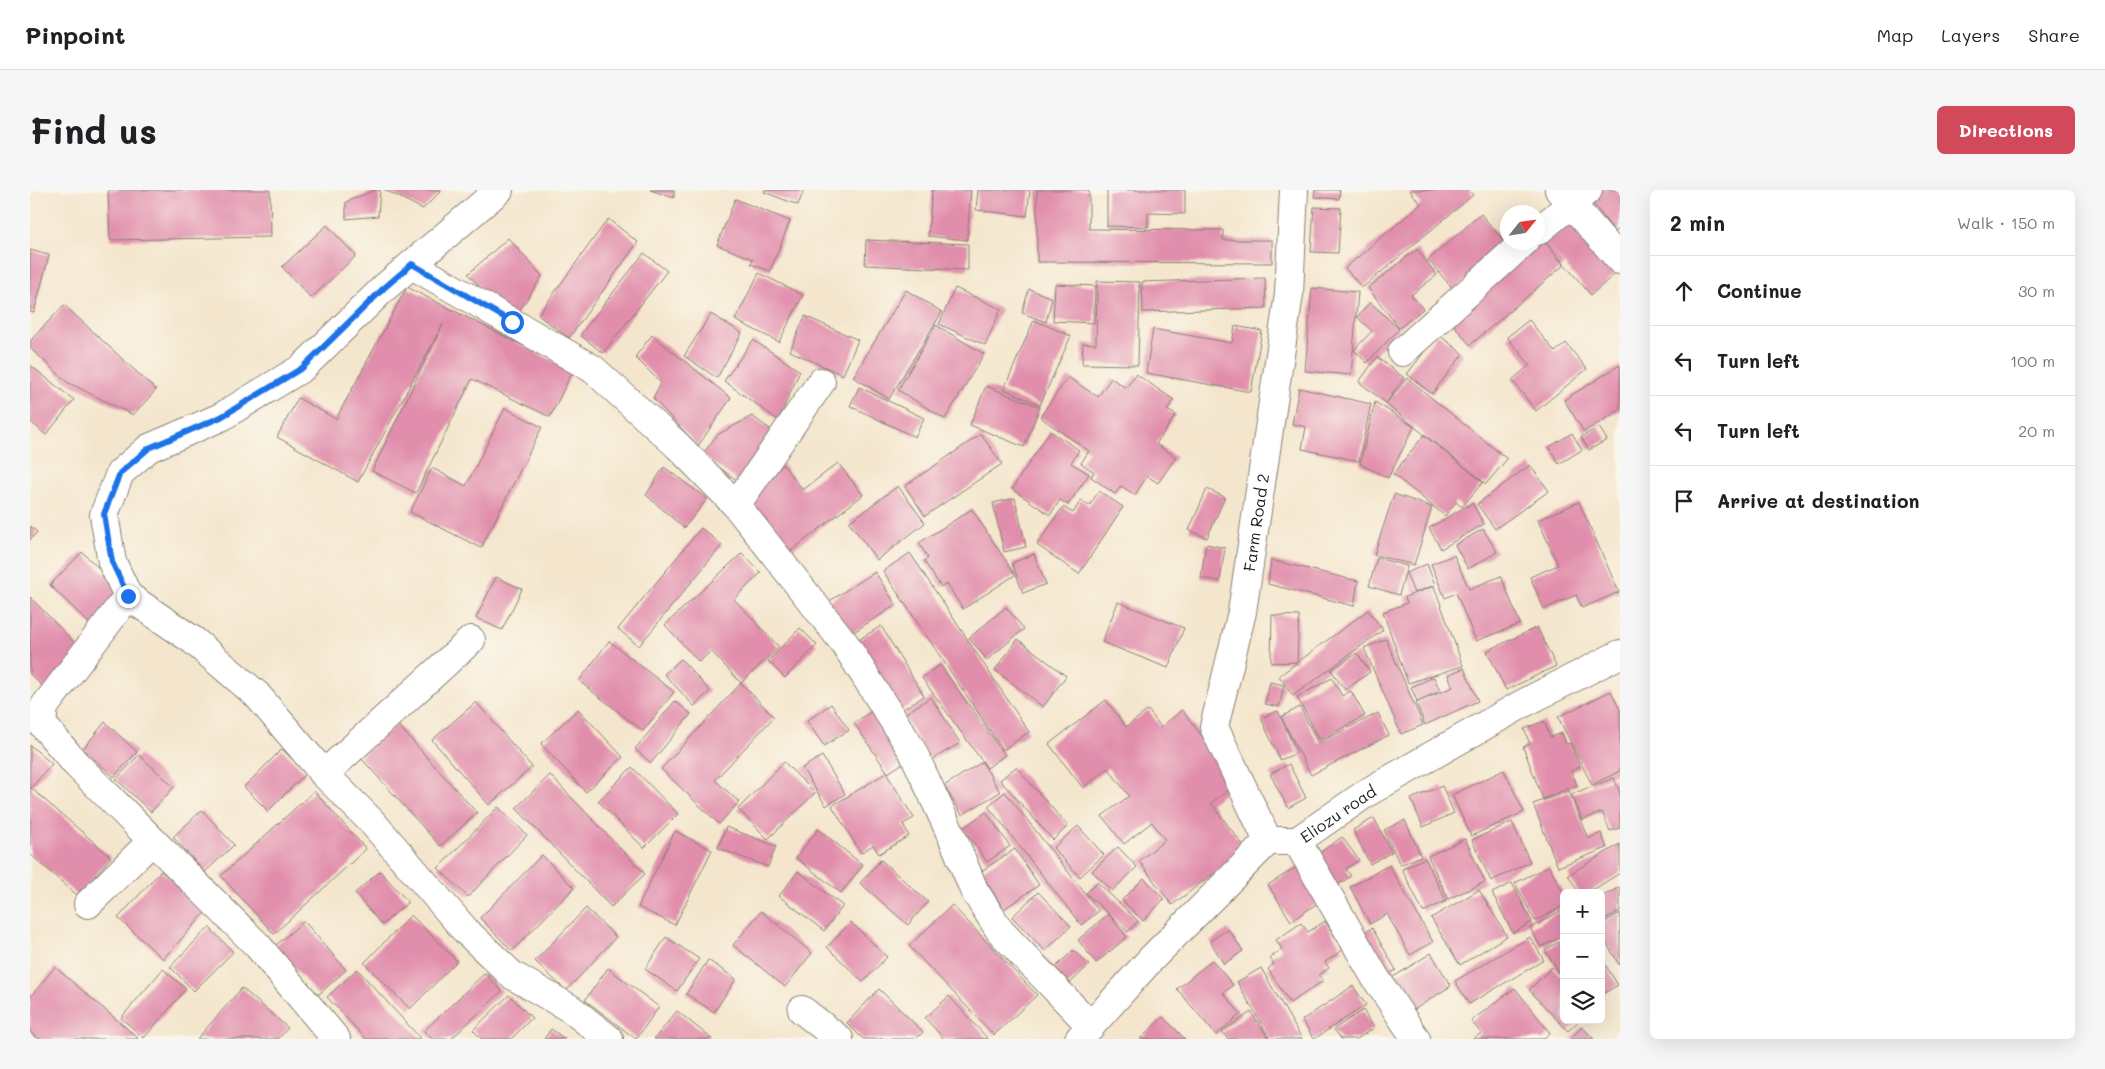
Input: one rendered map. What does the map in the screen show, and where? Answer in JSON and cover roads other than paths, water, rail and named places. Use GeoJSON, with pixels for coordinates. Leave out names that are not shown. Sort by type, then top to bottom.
{"type":"FeatureCollection","features":[{"type":"Feature","properties":{"kind":"street"},"geometry":{"type":"LineString","coordinates":[[499,190],[384,288],[302,368],[221,417],[149,448],[120,473],[104,514],[112,562],[128,596],[194,641],[257,695],[324,774],[372,822],[465,930],[512,976],[571,1009],[609,1039]]}},
{"type":"Feature","properties":{"kind":"street","name":"Farm Road 2"},"geometry":{"type":"LineString","coordinates":[[1268,841],[1214,727],[1243,602],[1289,294],[1294,190]]}},
{"type":"Feature","properties":{"kind":"street"},"geometry":{"type":"LineString","coordinates":[[1545,224],[1572,195],[1620,260]]}},
{"type":"Feature","properties":{"kind":"street"},"geometry":{"type":"LineString","coordinates":[[1402,352],[1515,250]]}},
{"type":"Feature","properties":{"kind":"street"},"geometry":{"type":"LineString","coordinates":[[412,264],[593,369],[678,446],[736,505],[845,644],[912,750],[954,841],[974,890],[1000,931],[1085,1032],[1170,939],[1268,841]]}},
{"type":"Feature","properties":{"kind":"street"},"geometry":{"type":"LineString","coordinates":[[736,505],[821,382]]}},
{"type":"Feature","properties":{"kind":"street"},"geometry":{"type":"LineString","coordinates":[[128,596],[44,707],[42,724],[76,764],[258,946],[336,1039]]}},
{"type":"Feature","properties":{"kind":"street"},"geometry":{"type":"LineString","coordinates":[[324,774],[471,640]]}},
{"type":"Feature","properties":{"kind":"street","name":"Eliozu road"},"geometry":{"type":"LineString","coordinates":[[1268,841],[1297,841],[1368,792],[1524,702],[1620,654]]}},
{"type":"Feature","properties":{"kind":"street"},"geometry":{"type":"LineString","coordinates":[[88,904],[152,841]]}},
{"type":"Feature","properties":{"kind":"street"},"geometry":{"type":"LineString","coordinates":[[1297,841],[1375,977],[1416,1039]]}},
{"type":"Feature","properties":{"kind":"street"},"geometry":{"type":"LineString","coordinates":[[802,1010],[839,1039]]}}]}
